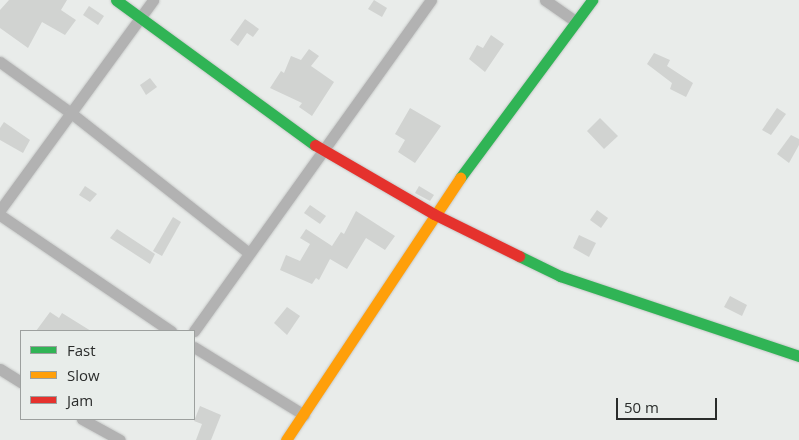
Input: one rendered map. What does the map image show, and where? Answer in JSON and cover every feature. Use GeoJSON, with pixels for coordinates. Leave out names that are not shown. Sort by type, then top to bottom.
{"type":"FeatureCollection","features":[{"type":"Feature","properties":{"kind":"street"},"geometry":{"type":"LineString","coordinates":[[116,0],[323,151],[434,214],[560,276],[799,356]]}},
{"type":"Feature","properties":{"kind":"street"},"geometry":{"type":"LineString","coordinates":[[0,210],[153,0]]}},
{"type":"Feature","properties":{"kind":"street"},"geometry":{"type":"LineString","coordinates":[[195,330],[431,0]]}},
{"type":"Feature","properties":{"kind":"street"},"geometry":{"type":"LineString","coordinates":[[545,0],[576,22]]}},
{"type":"Feature","properties":{"kind":"street"},"geometry":{"type":"LineString","coordinates":[[286,440],[434,214],[592,0]]}},
{"type":"Feature","properties":{"kind":"street"},"geometry":{"type":"LineString","coordinates":[[0,62],[71,113],[249,253]]}},
{"type":"Feature","properties":{"kind":"street"},"geometry":{"type":"LineString","coordinates":[[0,215],[170,330]]}},
{"type":"Feature","properties":{"kind":"street"},"geometry":{"type":"LineString","coordinates":[[195,348],[304,415]]}},
{"type":"Feature","properties":{"kind":"street"},"geometry":{"type":"LineString","coordinates":[[0,369],[20,381]]}},
{"type":"Feature","properties":{"kind":"street"},"geometry":{"type":"LineString","coordinates":[[84,420],[120,440]]}},
{"type":"Feature","properties":{"kind":"building"},"geometry":{"type":"Polygon","coordinates":[[[9,0],[67,0],[61,10],[76,20],[65,35],[42,22],[28,48],[0,28],[0,10],[9,0]]]}},
{"type":"Feature","properties":{"kind":"building"},"geometry":{"type":"Polygon","coordinates":[[[374,0],[387,8],[382,17],[368,9],[374,0]]]}},
{"type":"Feature","properties":{"kind":"building"},"geometry":{"type":"Polygon","coordinates":[[[89,6],[104,16],[98,25],[83,15],[89,6]]]}},
{"type":"Feature","properties":{"kind":"building"},"geometry":{"type":"Polygon","coordinates":[[[245,19],[259,29],[253,37],[247,33],[238,46],[230,40],[245,19]]]}},
{"type":"Feature","properties":{"kind":"building"},"geometry":{"type":"Polygon","coordinates":[[[491,35],[504,44],[485,72],[469,59],[477,45],[483,48],[491,35]]]}},
{"type":"Feature","properties":{"kind":"building"},"geometry":{"type":"Polygon","coordinates":[[[309,49],[319,56],[311,66],[334,82],[312,116],[299,107],[302,103],[270,88],[281,71],[284,73],[291,56],[301,60],[309,49]]]}},
{"type":"Feature","properties":{"kind":"building"},"geometry":{"type":"Polygon","coordinates":[[[654,53],[670,60],[667,66],[693,83],[686,97],[670,89],[672,83],[647,64],[654,53]]]}},
{"type":"Feature","properties":{"kind":"building"},"geometry":{"type":"Polygon","coordinates":[[[150,78],[157,87],[146,95],[140,85],[150,78]]]}},
{"type":"Feature","properties":{"kind":"building"},"geometry":{"type":"Polygon","coordinates":[[[410,108],[441,126],[415,163],[398,152],[405,140],[395,134],[410,108]]]}},
{"type":"Feature","properties":{"kind":"building"},"geometry":{"type":"Polygon","coordinates":[[[777,108],[786,114],[771,135],[762,130],[777,108]]]}},
{"type":"Feature","properties":{"kind":"building"},"geometry":{"type":"Polygon","coordinates":[[[600,118],[618,136],[604,149],[587,131],[600,118]]]}},
{"type":"Feature","properties":{"kind":"building"},"geometry":{"type":"Polygon","coordinates":[[[4,122],[30,140],[23,153],[0,140],[0,128],[4,122]]]}},
{"type":"Feature","properties":{"kind":"building"},"geometry":{"type":"Polygon","coordinates":[[[791,135],[799,139],[799,145],[789,163],[777,154],[791,135]]]}},
{"type":"Feature","properties":{"kind":"building"},"geometry":{"type":"Polygon","coordinates":[[[85,186],[97,194],[90,202],[79,195],[85,186]]]}},
{"type":"Feature","properties":{"kind":"building"},"geometry":{"type":"Polygon","coordinates":[[[419,186],[434,195],[430,201],[415,193],[419,186]]]}},
{"type":"Feature","properties":{"kind":"building"},"geometry":{"type":"Polygon","coordinates":[[[310,205],[326,216],[320,224],[304,213],[310,205]]]}},
{"type":"Feature","properties":{"kind":"building"},"geometry":{"type":"Polygon","coordinates":[[[597,210],[608,218],[601,228],[590,220],[597,210]]]}},
{"type":"Feature","properties":{"kind":"building"},"geometry":{"type":"Polygon","coordinates":[[[356,211],[395,236],[385,250],[366,238],[347,269],[330,259],[319,280],[316,278],[312,284],[280,270],[286,255],[300,261],[310,244],[300,238],[306,229],[332,246],[341,232],[344,234],[356,211]]]}},
{"type":"Feature","properties":{"kind":"building"},"geometry":{"type":"Polygon","coordinates":[[[173,217],[181,222],[162,256],[153,251],[173,217]]]}},
{"type":"Feature","properties":{"kind":"building"},"geometry":{"type":"Polygon","coordinates":[[[117,229],[155,254],[150,264],[110,238],[117,229]]]}},
{"type":"Feature","properties":{"kind":"building"},"geometry":{"type":"Polygon","coordinates":[[[579,235],[596,243],[589,257],[573,248],[579,235]]]}},
{"type":"Feature","properties":{"kind":"building"},"geometry":{"type":"Polygon","coordinates":[[[730,296],[747,305],[742,316],[724,307],[730,296]]]}},
{"type":"Feature","properties":{"kind":"building"},"geometry":{"type":"Polygon","coordinates":[[[287,307],[300,316],[287,335],[274,323],[287,307]]]}},
{"type":"Feature","properties":{"kind":"building"},"geometry":{"type":"Polygon","coordinates":[[[50,312],[59,318],[62,313],[89,330],[37,330],[50,312]]]}},
{"type":"Feature","properties":{"kind":"building"},"geometry":{"type":"Polygon","coordinates":[[[200,406],[221,415],[211,440],[196,440],[202,424],[194,421],[200,406]]]}},
{"type":"Feature","properties":{"kind":"traffic: fast"},"geometry":{"type":"LineString","coordinates":[[116,0],[315,145]]}},
{"type":"Feature","properties":{"kind":"traffic: fast"},"geometry":{"type":"LineString","coordinates":[[460,178],[592,0]]}},
{"type":"Feature","properties":{"kind":"traffic: fast"},"geometry":{"type":"LineString","coordinates":[[519,256],[560,276],[799,356]]}},
{"type":"Feature","properties":{"kind":"traffic: slow"},"geometry":{"type":"LineString","coordinates":[[286,440],[460,178]]}},
{"type":"Feature","properties":{"kind":"traffic: jam"},"geometry":{"type":"LineString","coordinates":[[315,145],[434,214],[519,256]]}}]}
